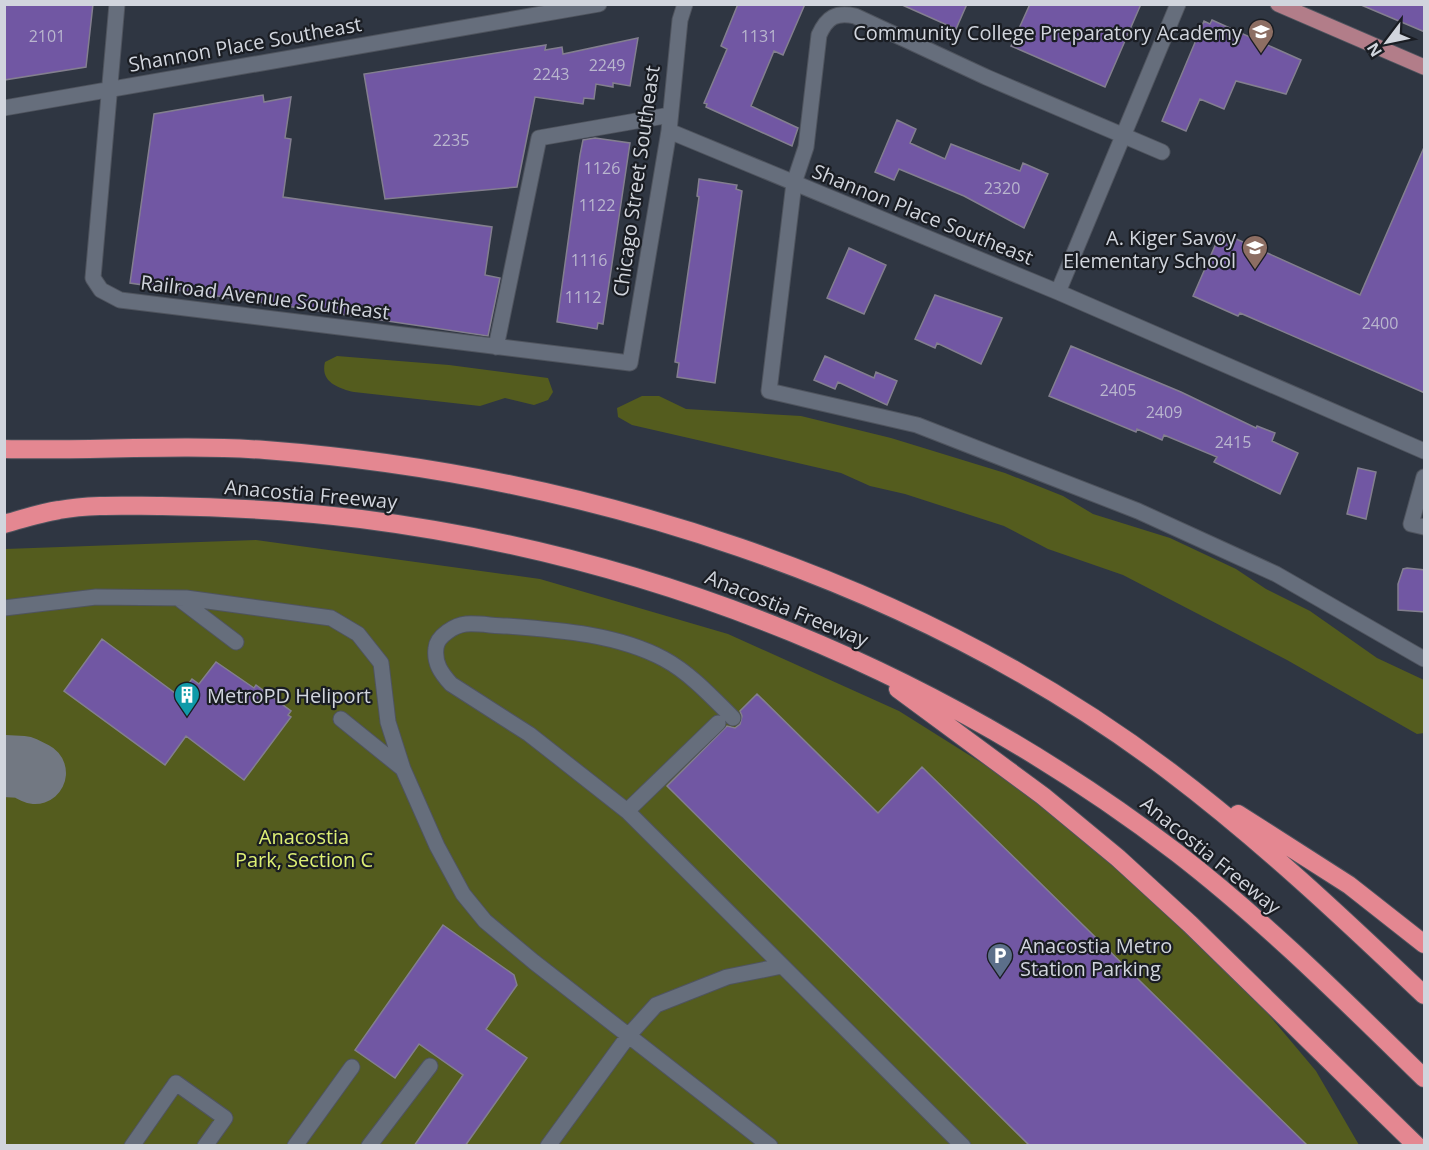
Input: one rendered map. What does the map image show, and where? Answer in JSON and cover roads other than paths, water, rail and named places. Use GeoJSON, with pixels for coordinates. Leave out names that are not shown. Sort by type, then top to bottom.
{"type":"FeatureCollection","features":[{"type":"Feature","properties":{"kind":"highway","name":"Anacostia Freeway"},"geometry":{"type":"LineString","coordinates":[[4,449],[260,450],[364,460],[549,491],[661,522],[761,556],[907,616],[1019,674],[1168,770],[1249,836],[1425,995]]}},
{"type":"Feature","properties":{"kind":"highway"},"geometry":{"type":"LineString","coordinates":[[4,458],[83,451]]}},
{"type":"Feature","properties":{"kind":"highway","name":"Anacostia Freeway"},"geometry":{"type":"LineString","coordinates":[[4,524],[61,509],[141,506],[266,510],[347,517],[459,534],[551,553],[630,574],[776,624],[860,662],[972,718],[1079,784],[1146,830],[1259,921],[1425,1078]]}},
{"type":"Feature","properties":{"kind":"highway"},"geometry":{"type":"LineString","coordinates":[[4,510],[61,509]]}},
{"type":"Feature","properties":{"kind":"highway"},"geometry":{"type":"LineString","coordinates":[[860,662],[1043,796],[1118,858],[1190,924],[1417,1146]]}},
{"type":"Feature","properties":{"kind":"highway"},"geometry":{"type":"LineString","coordinates":[[1168,770],[1349,885],[1425,944]]}},
{"type":"Feature","properties":{"kind":"main road"},"geometry":{"type":"LineString","coordinates":[[1278,4],[1425,67]]}},
{"type":"Feature","properties":{"kind":"street","name":"Railroad Avenue Southeast"},"geometry":{"type":"LineString","coordinates":[[117,4],[93,278],[101,290],[120,300],[630,363]]}},
{"type":"Feature","properties":{"kind":"street","name":"Shannon Place Southeast"},"geometry":{"type":"LineString","coordinates":[[4,108],[599,4]]}},
{"type":"Feature","properties":{"kind":"street","name":"Chicago Street Southeast"},"geometry":{"type":"LineString","coordinates":[[630,363],[669,131],[680,20],[685,4]]}},
{"type":"Feature","properties":{"kind":"street"},"geometry":{"type":"LineString","coordinates":[[1058,292],[1178,4]]}},
{"type":"Feature","properties":{"kind":"street"},"geometry":{"type":"LineString","coordinates":[[1162,152],[986,77],[855,16],[842,13],[832,16],[825,22],[819,35],[806,147],[794,183],[769,391],[917,425],[1138,511],[1276,574],[1425,659]]}},
{"type":"Feature","properties":{"kind":"street"},"geometry":{"type":"LineString","coordinates":[[496,347],[539,138],[670,115]]}},
{"type":"Feature","properties":{"kind":"street","name":"Shannon Place Southeast"},"geometry":{"type":"LineString","coordinates":[[669,131],[1058,292],[1425,452]]}},
{"type":"Feature","properties":{"kind":"street"},"geometry":{"type":"LineString","coordinates":[[1425,477],[1411,524],[1425,527]]}},
{"type":"Feature","properties":{"kind":"street"},"geometry":{"type":"LineString","coordinates":[[4,608],[96,597],[178,598],[331,618],[358,634],[381,663],[388,722],[403,769],[447,865],[463,894],[485,921],[534,962],[770,1146]]}},
{"type":"Feature","properties":{"kind":"street"},"geometry":{"type":"LineString","coordinates":[[178,598],[236,642]]}},
{"type":"Feature","properties":{"kind":"street"},"geometry":{"type":"LineString","coordinates":[[733,718],[703,687],[664,659],[627,645],[561,630],[465,624],[447,632],[436,643],[435,658],[441,674],[451,684],[529,734],[627,811],[963,1146]]}},
{"type":"Feature","properties":{"kind":"street"},"geometry":{"type":"LineString","coordinates":[[341,719],[403,769]]}},
{"type":"Feature","properties":{"kind":"street"},"geometry":{"type":"LineString","coordinates":[[627,811],[718,723]]}},
{"type":"Feature","properties":{"kind":"street"},"geometry":{"type":"LineString","coordinates":[[548,1146],[629,1035],[656,1005],[727,977],[782,966]]}},
{"type":"Feature","properties":{"kind":"street"},"geometry":{"type":"LineString","coordinates":[[369,1146],[430,1066]]}},
{"type":"Feature","properties":{"kind":"street"},"geometry":{"type":"LineString","coordinates":[[295,1146],[352,1067]]}},
{"type":"Feature","properties":{"kind":"street"},"geometry":{"type":"LineString","coordinates":[[132,1146],[176,1083],[225,1118],[205,1146]]}},
{"type":"Feature","properties":{"kind":"place","name":"Community College Preparatory Academy"},"geometry":{"type":"Point","coordinates":[1261,55]}},
{"type":"Feature","properties":{"kind":"place","name":"A. Kiger Savoy Elementary School"},"geometry":{"type":"Point","coordinates":[1255,271]}},
{"type":"Feature","properties":{"kind":"place","name":"MetroPD Heliport"},"geometry":{"type":"Point","coordinates":[187,718]}},
{"type":"Feature","properties":{"kind":"place","name":"Anacostia Metro Station Parking"},"geometry":{"type":"Point","coordinates":[1000,979]}},
{"type":"Feature","properties":{"kind":"park label","name":"Anacostia Park, Section C"},"geometry":{"type":"Point","coordinates":[304,848]}}]}
